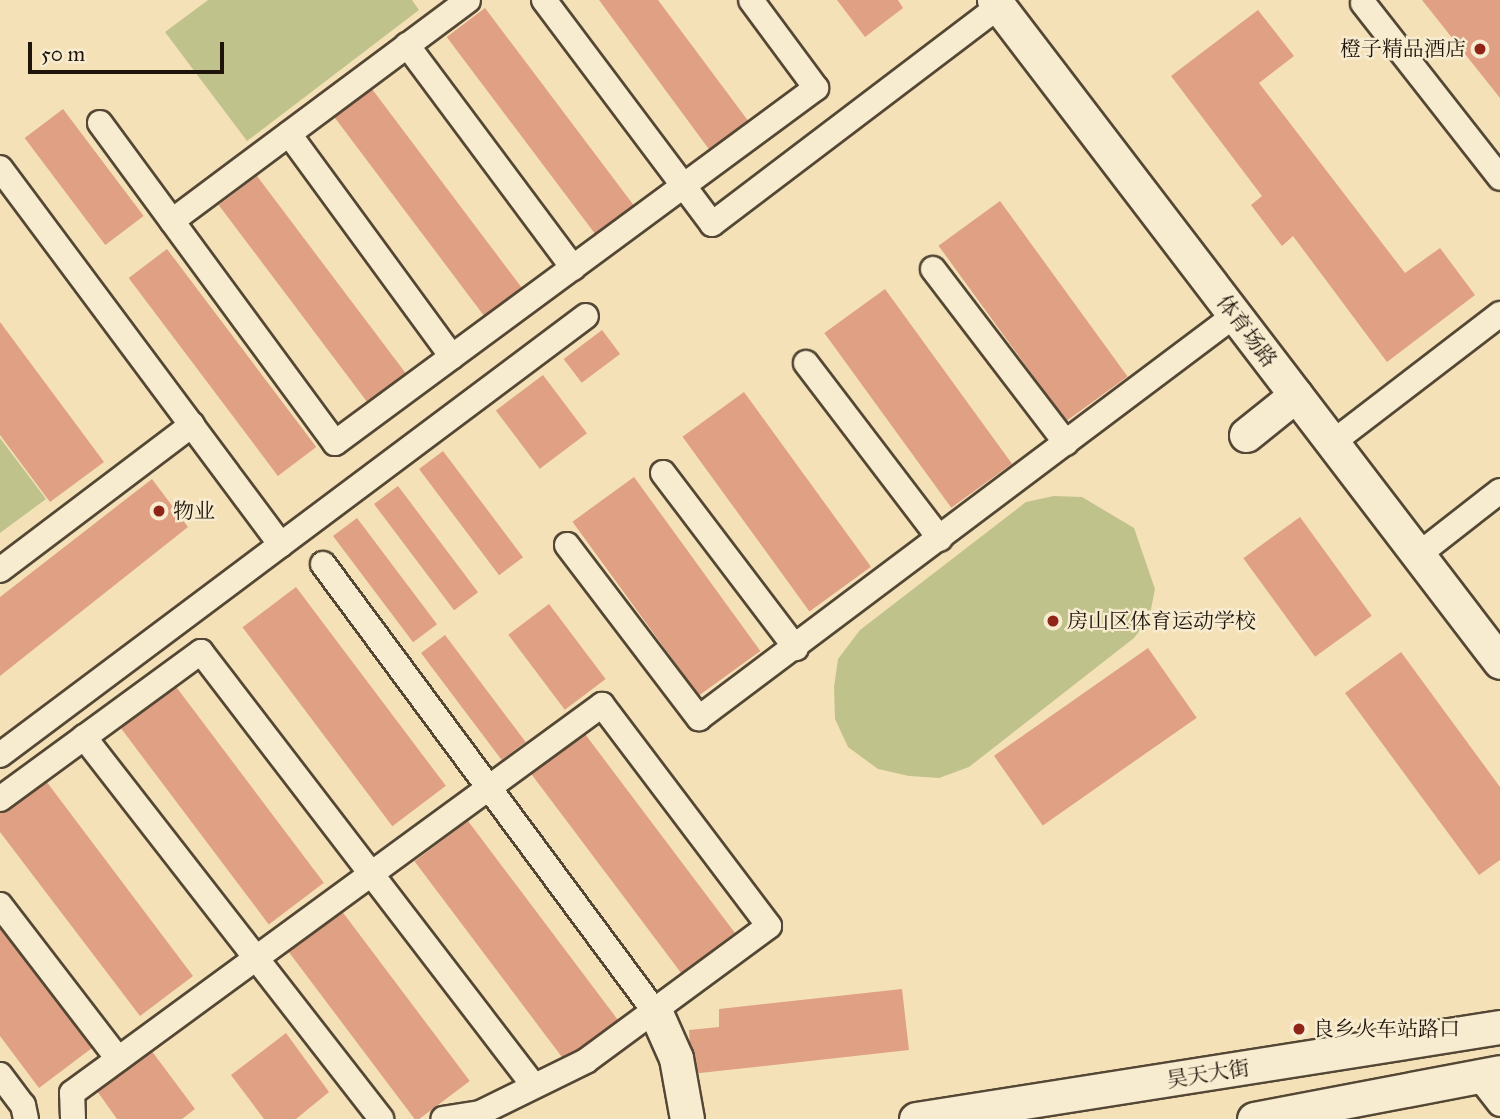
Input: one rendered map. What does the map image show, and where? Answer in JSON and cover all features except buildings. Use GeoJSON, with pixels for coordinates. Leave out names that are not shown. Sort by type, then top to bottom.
{"type":"FeatureCollection","features":[{"type":"Feature","properties":{"kind":"street"},"geometry":{"type":"LineString","coordinates":[[172,221],[468,0]]}},
{"type":"Feature","properties":{"kind":"street"},"geometry":{"type":"LineString","coordinates":[[544,0],[712,224],[997,2]]}},
{"type":"Feature","properties":{"kind":"street"},"geometry":{"type":"LineString","coordinates":[[100,123],[335,443],[816,88],[751,0]]}},
{"type":"Feature","properties":{"kind":"street","name":"体育场路"},"geometry":{"type":"LineString","coordinates":[[997,2],[1500,662]]}},
{"type":"Feature","properties":{"kind":"street"},"geometry":{"type":"LineString","coordinates":[[1363,3],[1500,178]]}},
{"type":"Feature","properties":{"kind":"street"},"geometry":{"type":"LineString","coordinates":[[407,45],[573,268]]}},
{"type":"Feature","properties":{"kind":"street"},"geometry":{"type":"LineString","coordinates":[[289,134],[452,357]]}},
{"type":"Feature","properties":{"kind":"street"},"geometry":{"type":"LineString","coordinates":[[0,168],[281,545]]}},
{"type":"Feature","properties":{"kind":"street"},"geometry":{"type":"LineString","coordinates":[[933,269],[1066,443]]}},
{"type":"Feature","properties":{"kind":"street"},"geometry":{"type":"LineString","coordinates":[[1332,443],[1500,314]]}},
{"type":"Feature","properties":{"kind":"street"},"geometry":{"type":"LineString","coordinates":[[566,545],[699,718],[796,648],[1235,315]]}},
{"type":"Feature","properties":{"kind":"street"},"geometry":{"type":"LineString","coordinates":[[0,755],[586,316]]}},
{"type":"Feature","properties":{"kind":"street"},"geometry":{"type":"LineString","coordinates":[[806,363],[940,539]]}},
{"type":"Feature","properties":{"kind":"street"},"geometry":{"type":"LineString","coordinates":[[1245,435],[1296,395]]}},
{"type":"Feature","properties":{"kind":"street"},"geometry":{"type":"LineString","coordinates":[[0,570],[192,425]]}},
{"type":"Feature","properties":{"kind":"street"},"geometry":{"type":"LineString","coordinates":[[663,473],[796,648]]}},
{"type":"Feature","properties":{"kind":"street"},"geometry":{"type":"LineString","coordinates":[[1418,555],[1500,491]]}},
{"type":"Feature","properties":{"kind":"street"},"geometry":{"type":"LineString","coordinates":[[323,564],[492,786],[656,1013],[676,1058],[687,1119]]}},
{"type":"Feature","properties":{"kind":"street"},"geometry":{"type":"LineString","coordinates":[[0,799],[201,652],[534,1086]]}},
{"type":"Feature","properties":{"kind":"street"},"geometry":{"type":"LineString","coordinates":[[73,1119],[72,1093],[602,705],[769,926],[656,1013],[534,1086],[480,1113],[443,1119]]}},
{"type":"Feature","properties":{"kind":"street"},"geometry":{"type":"LineString","coordinates":[[84,737],[381,1119]]}},
{"type":"Feature","properties":{"kind":"street"},"geometry":{"type":"LineString","coordinates":[[0,905],[118,1059]]}},
{"type":"Feature","properties":{"kind":"street","name":"昊天大街"},"geometry":{"type":"LineString","coordinates":[[916,1119],[1500,1027]]}},
{"type":"Feature","properties":{"kind":"street"},"geometry":{"type":"LineString","coordinates":[[0,1075],[23,1105],[26,1119]]}},
{"type":"Feature","properties":{"kind":"street"},"geometry":{"type":"LineString","coordinates":[[1254,1119],[1490,1075],[1500,1104]]}},
{"type":"Feature","properties":{"kind":"green space"},"geometry":{"type":"Polygon","coordinates":[[[208,0],[412,0],[419,10],[247,141],[165,32],[208,0]]]}},
{"type":"Feature","properties":{"kind":"green space"},"geometry":{"type":"Polygon","coordinates":[[[0,438],[46,499],[0,533],[0,438]]]}},
{"type":"Feature","properties":{"kind":"green space"},"geometry":{"type":"Polygon","coordinates":[[[1054,496],[1082,497],[1134,528],[1155,589],[1149,619],[1134,638],[969,767],[939,778],[909,776],[878,769],[848,747],[835,719],[834,687],[838,659],[860,630],[1026,502],[1054,496]]]}},
{"type":"Feature","properties":{"kind":"place","name":"橙子精品酒店"},"geometry":{"type":"Point","coordinates":[1480,49]}},
{"type":"Feature","properties":{"kind":"place","name":"物业"},"geometry":{"type":"Point","coordinates":[159,511]}},
{"type":"Feature","properties":{"kind":"place","name":"房山区体育运动学校"},"geometry":{"type":"Point","coordinates":[1053,621]}},
{"type":"Feature","properties":{"kind":"place","name":"良乡火车站路口"},"geometry":{"type":"Point","coordinates":[1299,1029]}}]}
